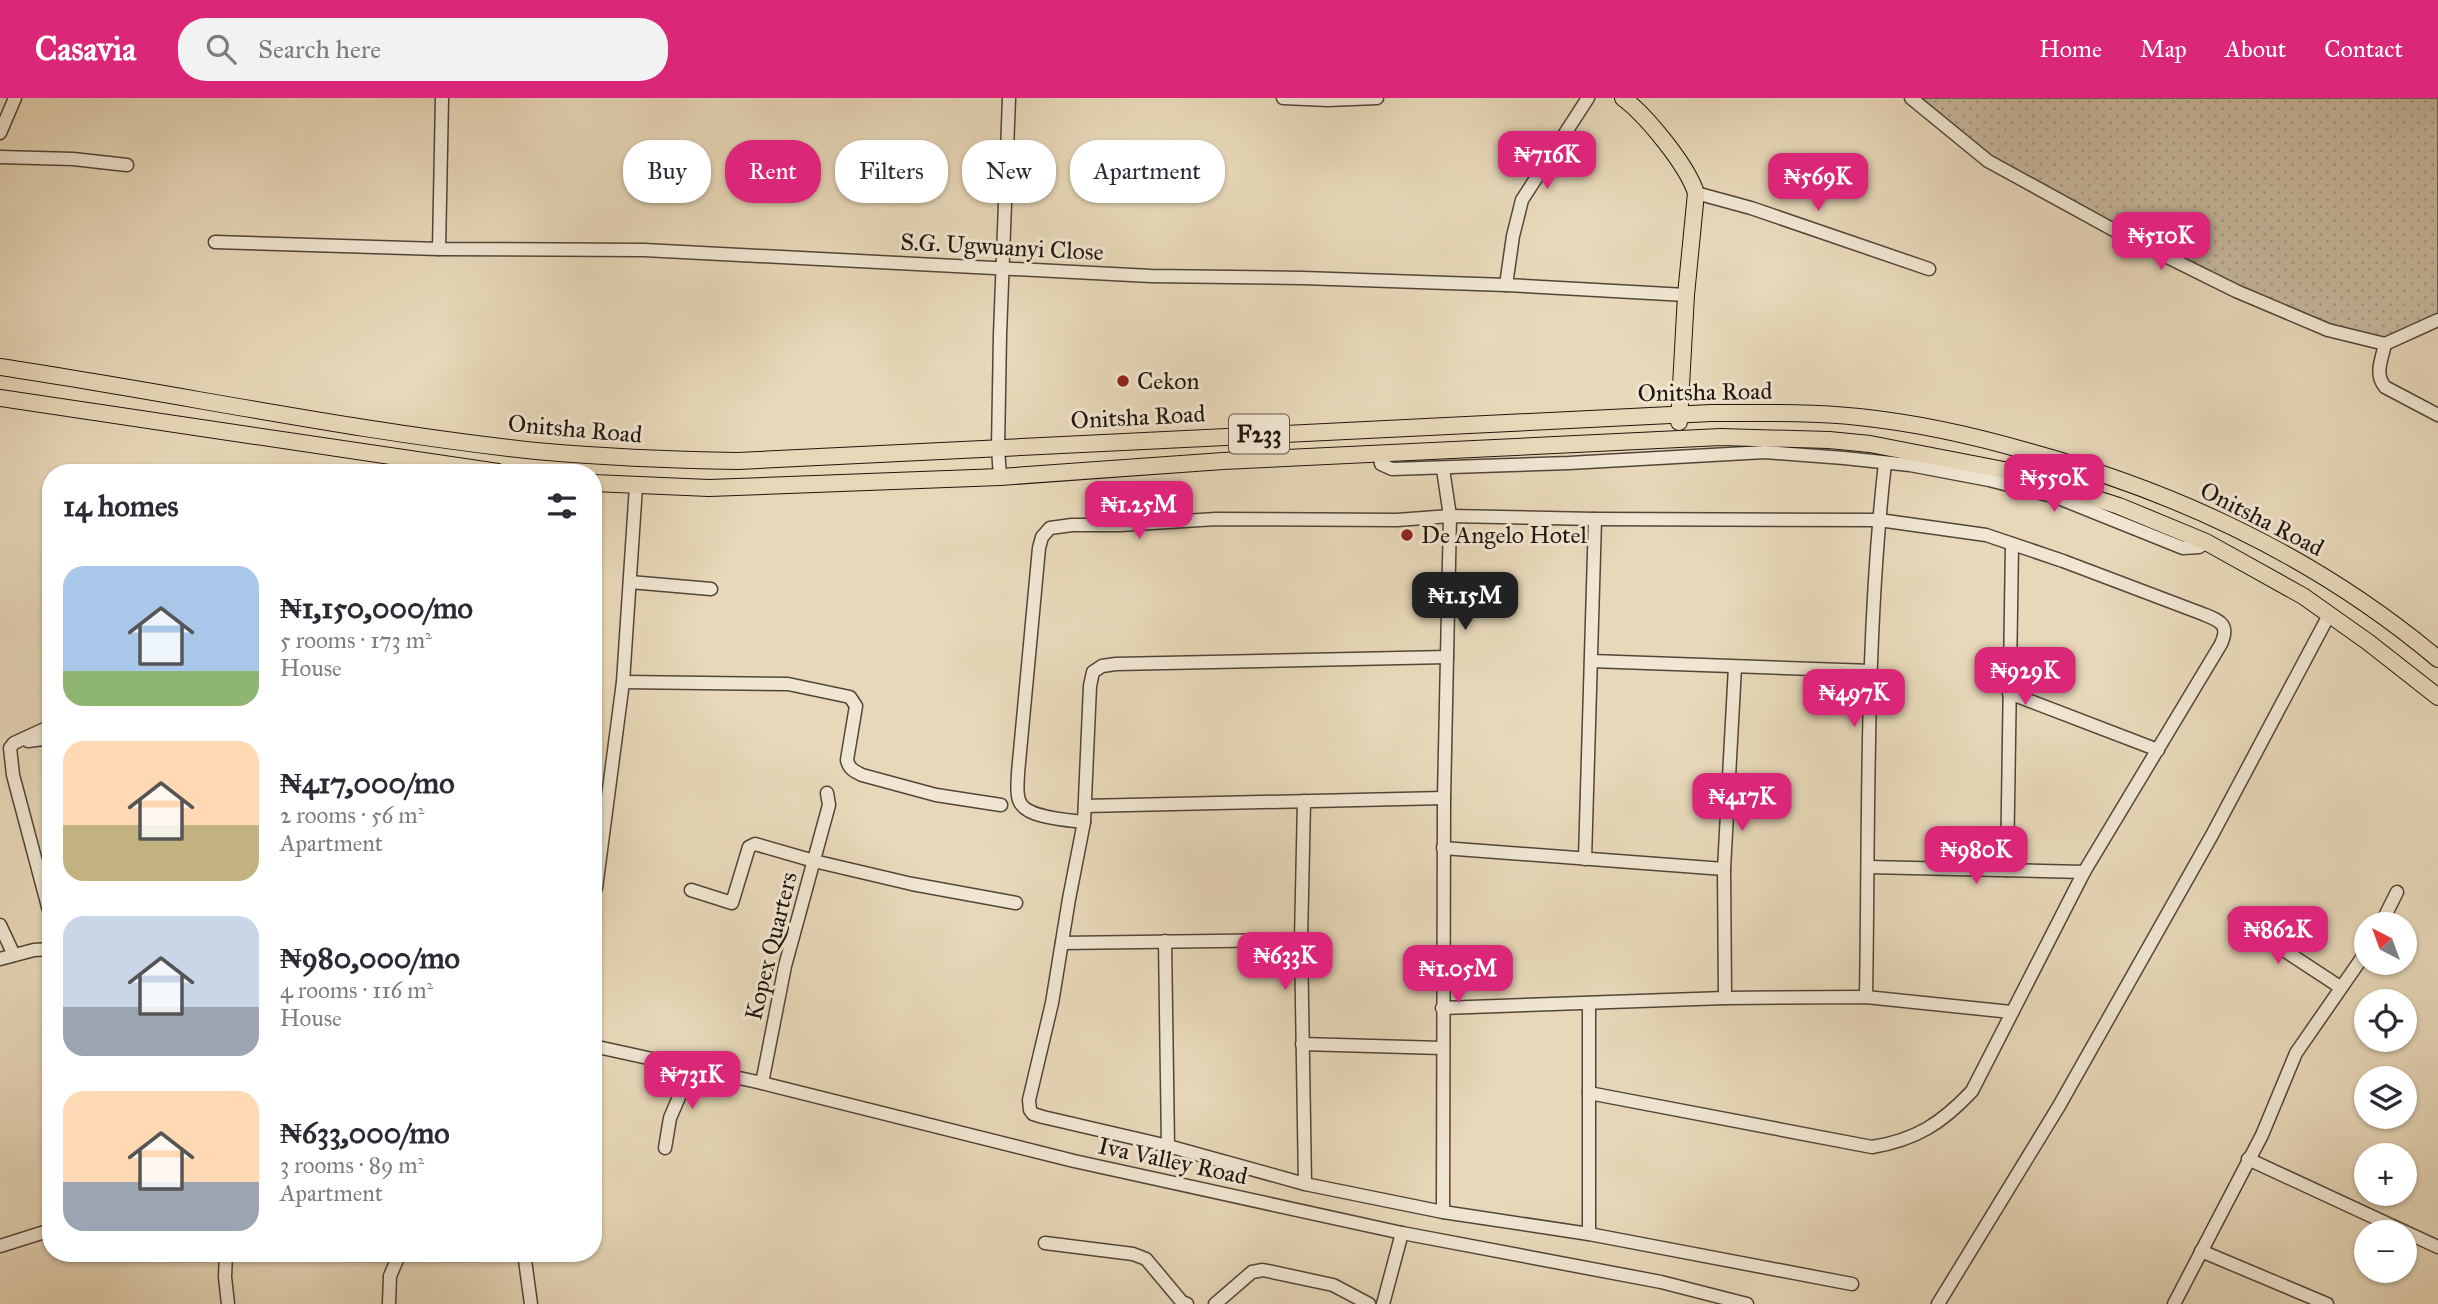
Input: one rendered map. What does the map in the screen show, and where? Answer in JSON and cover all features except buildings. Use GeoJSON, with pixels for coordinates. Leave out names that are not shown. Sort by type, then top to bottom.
{"type":"FeatureCollection","features":[{"type":"Feature","properties":{"kind":"main road"},"geometry":{"type":"LineString","coordinates":[[1623,98],[1655,130],[1690,178],[1696,193],[1686,295],[1677,439]]}},
{"type":"Feature","properties":{"kind":"main road","name":"Onitsha Road"},"geometry":{"type":"LineString","coordinates":[[0,367],[348,425],[537,451],[665,460],[738,461],[1711,412],[1828,414],[1873,418],[1983,439],[2094,469],[2146,488],[2222,521],[2332,580],[2438,659]]}},
{"type":"Feature","properties":{"kind":"main road","name":"Onitsha Road"},"geometry":{"type":"LineString","coordinates":[[0,398],[444,464]]}},
{"type":"Feature","properties":{"kind":"main road","name":"Onitsha Road"},"geometry":{"type":"LineString","coordinates":[[602,484],[709,488],[1000,477],[1209,461],[1721,437],[1870,444],[2009,471],[2119,506],[2206,542],[2263,572],[2329,615],[2438,696]]}},
{"type":"Feature","properties":{"kind":"street"},"geometry":{"type":"LineString","coordinates":[[0,133],[15,98]]}},
{"type":"Feature","properties":{"kind":"street"},"geometry":{"type":"LineString","coordinates":[[439,249],[442,98]]}},
{"type":"Feature","properties":{"kind":"street"},"geometry":{"type":"LineString","coordinates":[[1000,477],[998,448],[1009,98]]}},
{"type":"Feature","properties":{"kind":"street"},"geometry":{"type":"LineString","coordinates":[[1283,98],[1377,98]]}},
{"type":"Feature","properties":{"kind":"street"},"geometry":{"type":"LineString","coordinates":[[1506,285],[1513,236],[1522,200],[1588,98]]}},
{"type":"Feature","properties":{"kind":"street"},"geometry":{"type":"LineString","coordinates":[[1911,98],[1988,161],[2121,234],[2236,291],[2316,325],[2385,344],[2438,320]]}},
{"type":"Feature","properties":{"kind":"street"},"geometry":{"type":"LineString","coordinates":[[0,157],[73,159],[127,165]]}},
{"type":"Feature","properties":{"kind":"street"},"geometry":{"type":"LineString","coordinates":[[1696,193],[1751,208],[1928,269]]}},
{"type":"Feature","properties":{"kind":"street","name":"S.G. Ugwuanyi Close"},"geometry":{"type":"LineString","coordinates":[[215,242],[439,249],[644,250],[1151,276],[1506,285],[1686,295]]}},
{"type":"Feature","properties":{"kind":"street"},"geometry":{"type":"LineString","coordinates":[[2385,344],[2379,368],[2380,381],[2385,387],[2438,415]]}},
{"type":"Feature","properties":{"kind":"street"},"geometry":{"type":"LineString","coordinates":[[1379,453],[1381,464],[1385,467],[1443,469],[1765,452],[1910,465],[2056,498],[2183,548],[2199,547],[2206,542]]}},
{"type":"Feature","properties":{"kind":"street"},"geometry":{"type":"LineString","coordinates":[[1866,998],[1871,671],[1879,520],[1885,463]]}},
{"type":"Feature","properties":{"kind":"street"},"geometry":{"type":"LineString","coordinates":[[1443,469],[1450,516],[1443,848],[1443,1212]]}},
{"type":"Feature","properties":{"kind":"street"},"geometry":{"type":"LineString","coordinates":[[602,842],[623,682],[636,486]]}},
{"type":"Feature","properties":{"kind":"street"},"geometry":{"type":"LineString","coordinates":[[1084,822],[1036,815],[1021,806],[1018,799],[1018,772],[1039,548],[1042,537],[1050,528],[1216,519],[1397,520],[1450,516],[1879,520],[1986,535],[2203,614],[2224,627],[2225,634],[2221,644],[2084,872],[1972,1091],[1950,1114],[1915,1136],[1872,1147],[1589,1093]]}},
{"type":"Feature","properties":{"kind":"street"},"geometry":{"type":"LineString","coordinates":[[1585,859],[1595,519]]}},
{"type":"Feature","properties":{"kind":"street"},"geometry":{"type":"LineString","coordinates":[[2007,870],[2012,544]]}},
{"type":"Feature","properties":{"kind":"street"},"geometry":{"type":"LineString","coordinates":[[630,582],[711,589]]}},
{"type":"Feature","properties":{"kind":"street"},"geometry":{"type":"LineString","coordinates":[[1938,1304],[2059,1106],[2212,835],[2329,615]]}},
{"type":"Feature","properties":{"kind":"street"},"geometry":{"type":"LineString","coordinates":[[1447,657],[1116,663],[1102,666],[1093,672],[1090,686],[1084,822],[1052,1003],[1032,1078],[1028,1100],[1030,1110],[1043,1117],[1168,1146],[1304,1184],[1443,1212],[1589,1234],[1852,1284]]}},
{"type":"Feature","properties":{"kind":"street"},"geometry":{"type":"LineString","coordinates":[[1591,661],[1871,671]]}},
{"type":"Feature","properties":{"kind":"street"},"geometry":{"type":"LineString","coordinates":[[1725,998],[1724,870],[1735,667]]}},
{"type":"Feature","properties":{"kind":"street"},"geometry":{"type":"LineString","coordinates":[[623,682],[788,684],[850,697],[856,706],[847,760],[854,771],[936,795],[1001,805]]}},
{"type":"Feature","properties":{"kind":"street"},"geometry":{"type":"LineString","coordinates":[[2009,693],[2158,750]]}},
{"type":"Feature","properties":{"kind":"street"},"geometry":{"type":"LineString","coordinates":[[42,730],[14,743],[10,748],[13,775],[42,884]]}},
{"type":"Feature","properties":{"kind":"street"},"geometry":{"type":"LineString","coordinates":[[14,743],[42,739]]}},
{"type":"Feature","properties":{"kind":"street","name":"Kopex Quarters"},"geometry":{"type":"LineString","coordinates":[[762,1083],[785,966],[829,805],[827,793]]}},
{"type":"Feature","properties":{"kind":"street"},"geometry":{"type":"LineString","coordinates":[[1085,806],[1444,798]]}},
{"type":"Feature","properties":{"kind":"street"},"geometry":{"type":"LineString","coordinates":[[1304,801],[1301,940],[1304,1184]]}},
{"type":"Feature","properties":{"kind":"street","name":"Kopex Quarters"},"geometry":{"type":"LineString","coordinates":[[691,890],[732,903],[749,847],[761,844],[814,861],[912,884],[1016,903]]}},
{"type":"Feature","properties":{"kind":"street"},"geometry":{"type":"LineString","coordinates":[[1443,848],[1724,870]]}},
{"type":"Feature","properties":{"kind":"street"},"geometry":{"type":"LineString","coordinates":[[1868,867],[2084,872]]}},
{"type":"Feature","properties":{"kind":"street"},"geometry":{"type":"LineString","coordinates":[[2387,912],[2397,892]]}},
{"type":"Feature","properties":{"kind":"street"},"geometry":{"type":"LineString","coordinates":[[2235,918],[2340,987]]}},
{"type":"Feature","properties":{"kind":"street"},"geometry":{"type":"LineString","coordinates":[[0,925],[14,955]]}},
{"type":"Feature","properties":{"kind":"street"},"geometry":{"type":"LineString","coordinates":[[1165,940],[1168,1146]]}},
{"type":"Feature","properties":{"kind":"street"},"geometry":{"type":"LineString","coordinates":[[1062,943],[1301,940]]}},
{"type":"Feature","properties":{"kind":"street"},"geometry":{"type":"LineString","coordinates":[[0,959],[42,950]]}},
{"type":"Feature","properties":{"kind":"street"},"geometry":{"type":"LineString","coordinates":[[2174,1304],[2262,1135],[2296,1053],[2354,968]]}},
{"type":"Feature","properties":{"kind":"street"},"geometry":{"type":"LineString","coordinates":[[1442,1007],[1725,998],[1866,998],[2011,1012]]}},
{"type":"Feature","properties":{"kind":"street"},"geometry":{"type":"LineString","coordinates":[[1589,1003],[1589,1234]]}},
{"type":"Feature","properties":{"kind":"street"},"geometry":{"type":"LineString","coordinates":[[1302,1044],[1441,1048]]}},
{"type":"Feature","properties":{"kind":"street","name":"Iva Valley Road"},"geometry":{"type":"LineString","coordinates":[[602,1048],[762,1083],[1074,1161],[1402,1233],[1636,1277],[1747,1304]]}},
{"type":"Feature","properties":{"kind":"street"},"geometry":{"type":"LineString","coordinates":[[665,1148],[670,1118],[692,1067]]}},
{"type":"Feature","properties":{"kind":"street"},"geometry":{"type":"LineString","coordinates":[[2248,1159],[2438,1247]]}},
{"type":"Feature","properties":{"kind":"street"},"geometry":{"type":"LineString","coordinates":[[0,1246],[42,1233]]}},
{"type":"Feature","properties":{"kind":"street"},"geometry":{"type":"LineString","coordinates":[[1383,1304],[1402,1233]]}},
{"type":"Feature","properties":{"kind":"street"},"geometry":{"type":"LineString","coordinates":[[1045,1244],[1133,1254],[1146,1259],[1182,1302],[1187,1304]]}},
{"type":"Feature","properties":{"kind":"street"},"geometry":{"type":"LineString","coordinates":[[2201,1251],[2327,1304]]}},
{"type":"Feature","properties":{"kind":"street"},"geometry":{"type":"LineString","coordinates":[[226,1262],[228,1304]]}},
{"type":"Feature","properties":{"kind":"street"},"geometry":{"type":"LineString","coordinates":[[389,1304],[390,1276],[396,1262]]}},
{"type":"Feature","properties":{"kind":"street"},"geometry":{"type":"LineString","coordinates":[[525,1262],[531,1304]]}},
{"type":"Feature","properties":{"kind":"street"},"geometry":{"type":"LineString","coordinates":[[1215,1304],[1252,1272],[1264,1270],[1333,1284],[1369,1304]]}},
{"type":"Feature","properties":{"kind":"shaded area"},"geometry":{"type":"Polygon","coordinates":[[[1913,98],[2438,98],[2438,315],[2385,344],[2236,291],[1988,161],[1913,98]]]}},
{"type":"Feature","properties":{"kind":"place","name":"Cekon"},"geometry":{"type":"Point","coordinates":[1123,381]}},
{"type":"Feature","properties":{"kind":"place","name":"De Angelo Hotel"},"geometry":{"type":"Point","coordinates":[1407,535]}}]}
